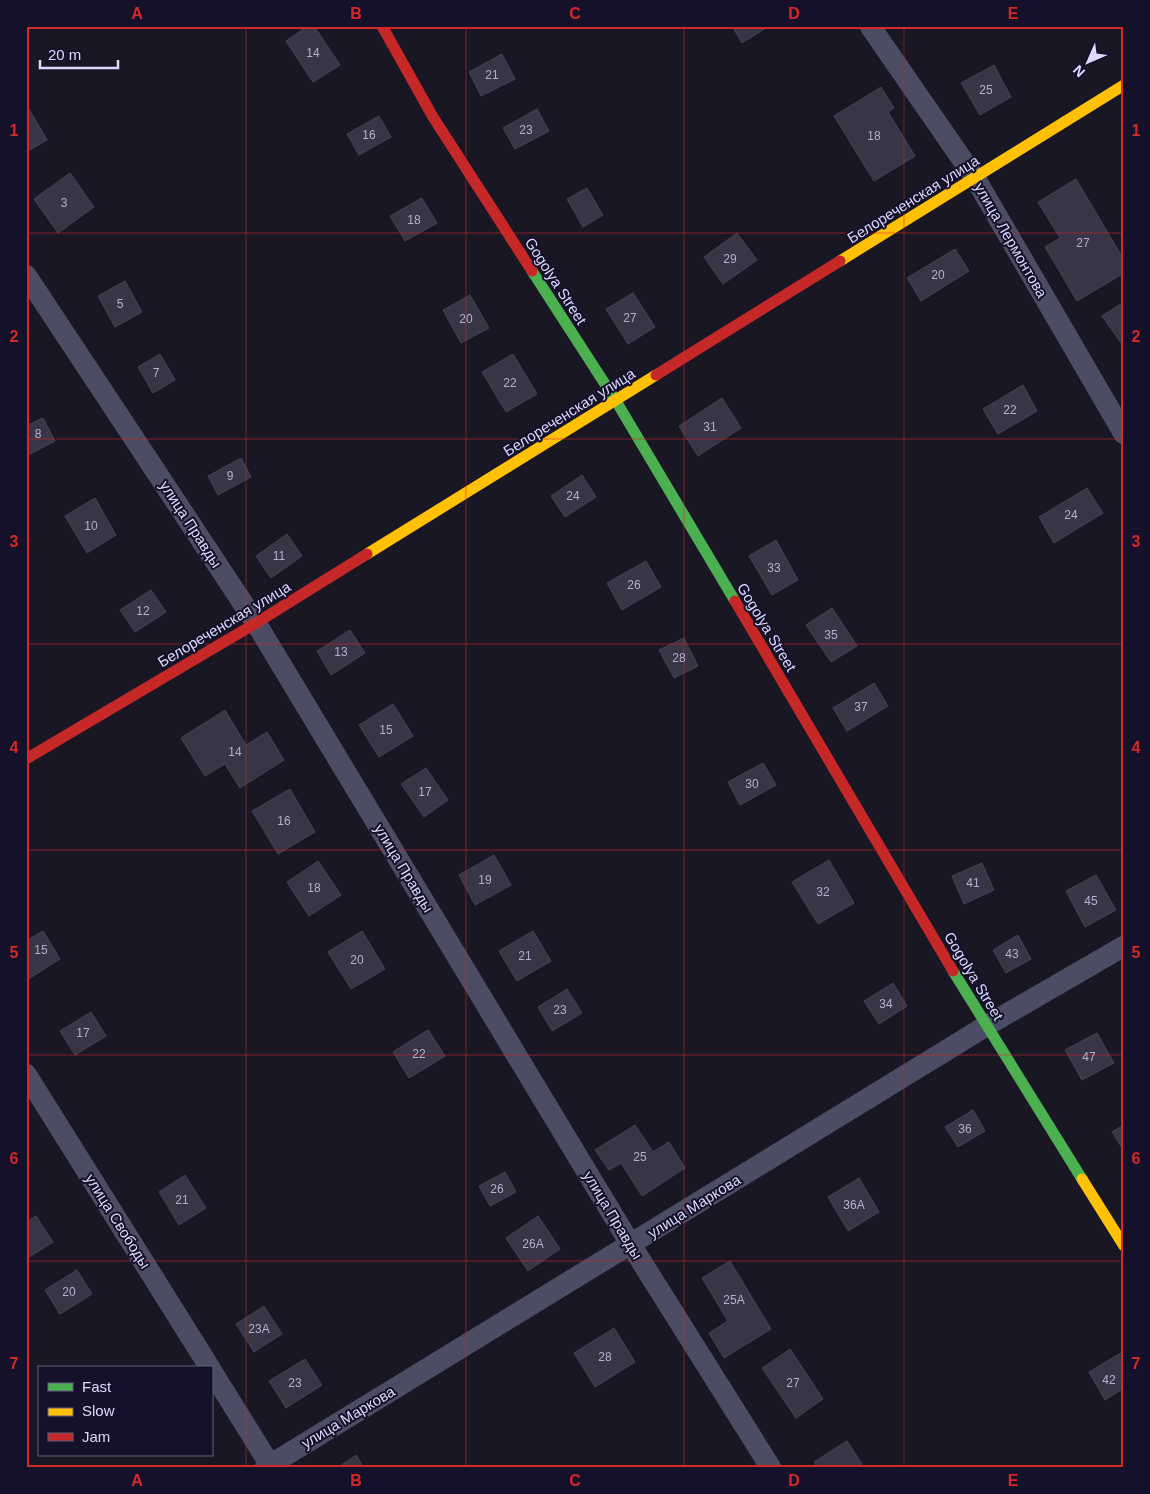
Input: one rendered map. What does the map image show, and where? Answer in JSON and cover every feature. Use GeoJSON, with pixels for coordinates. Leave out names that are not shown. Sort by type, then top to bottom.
{"type":"FeatureCollection","features":[{"type":"Feature","properties":{"kind":"street","name":"Gogolya Street"},"geometry":{"type":"LineString","coordinates":[[382,26],[433,117],[616,401],[986,1026],[1124,1246]]}},
{"type":"Feature","properties":{"kind":"street","name":"улица Лермонтова"},"geometry":{"type":"LineString","coordinates":[[870,26],[975,178],[1124,434]]}},
{"type":"Feature","properties":{"kind":"street","name":"Белореченская улица"},"geometry":{"type":"LineString","coordinates":[[26,759],[256,623],[1124,85]]}},
{"type":"Feature","properties":{"kind":"street","name":"улица Правды"},"geometry":{"type":"LineString","coordinates":[[26,275],[256,623],[631,1245],[771,1468]]}},
{"type":"Feature","properties":{"kind":"street","name":"улица Маркова"},"geometry":{"type":"LineString","coordinates":[[269,1467],[986,1026],[1124,946]]}},
{"type":"Feature","properties":{"kind":"street","name":"улица Свободы"},"geometry":{"type":"LineString","coordinates":[[26,1074],[208,1366]]}},
{"type":"Feature","properties":{"kind":"street","name":"улица Свободы"},"geometry":{"type":"LineString","coordinates":[[212,1372],[269,1467]]}},
{"type":"Feature","properties":{"kind":"building"},"geometry":{"type":"Polygon","coordinates":[[[308,26],[314,26],[340,65],[313,82],[286,41],[308,26]]]}},
{"type":"Feature","properties":{"kind":"building"},"geometry":{"type":"Polygon","coordinates":[[[732,26],[769,26],[742,43],[732,26]]]}},
{"type":"Feature","properties":{"kind":"building"},"geometry":{"type":"Polygon","coordinates":[[[502,54],[515,79],[481,96],[469,72],[502,54]]]}},
{"type":"Feature","properties":{"kind":"building"},"geometry":{"type":"Polygon","coordinates":[[[994,65],[1011,97],[980,115],[961,83],[994,65]]]}},
{"type":"Feature","properties":{"kind":"building"},"geometry":{"type":"Polygon","coordinates":[[[881,87],[894,108],[888,112],[915,156],[874,181],[834,116],[881,87]]]}},
{"type":"Feature","properties":{"kind":"building"},"geometry":{"type":"Polygon","coordinates":[[[29,109],[47,140],[26,152],[26,110],[29,109]]]}},
{"type":"Feature","properties":{"kind":"building"},"geometry":{"type":"Polygon","coordinates":[[[537,109],[549,131],[515,149],[503,128],[537,109]]]}},
{"type":"Feature","properties":{"kind":"building"},"geometry":{"type":"Polygon","coordinates":[[[379,116],[391,137],[359,155],[347,134],[379,116]]]}},
{"type":"Feature","properties":{"kind":"building"},"geometry":{"type":"Polygon","coordinates":[[[70,173],[94,207],[58,233],[34,199],[70,173]]]}},
{"type":"Feature","properties":{"kind":"building"},"geometry":{"type":"Polygon","coordinates":[[[1076,179],[1124,260],[1124,273],[1077,301],[1045,247],[1060,238],[1038,202],[1076,179]]]}},
{"type":"Feature","properties":{"kind":"building"},"geometry":{"type":"Polygon","coordinates":[[[587,188],[603,215],[583,227],[567,199],[587,188]]]}},
{"type":"Feature","properties":{"kind":"building"},"geometry":{"type":"Polygon","coordinates":[[[422,198],[437,223],[405,241],[390,216],[422,198]]]}},
{"type":"Feature","properties":{"kind":"building"},"geometry":{"type":"Polygon","coordinates":[[[737,233],[757,260],[723,284],[704,257],[737,233]]]}},
{"type":"Feature","properties":{"kind":"building"},"geometry":{"type":"Polygon","coordinates":[[[955,249],[969,271],[921,301],[907,278],[955,249]]]}},
{"type":"Feature","properties":{"kind":"building"},"geometry":{"type":"Polygon","coordinates":[[[125,281],[142,312],[115,327],[98,296],[125,281]]]}},
{"type":"Feature","properties":{"kind":"building"},"geometry":{"type":"Polygon","coordinates":[[[633,293],[655,327],[628,344],[606,309],[633,293]]]}},
{"type":"Feature","properties":{"kind":"building"},"geometry":{"type":"Polygon","coordinates":[[[470,295],[489,328],[461,343],[443,310],[470,295]]]}},
{"type":"Feature","properties":{"kind":"building"},"geometry":{"type":"Polygon","coordinates":[[[1124,302],[1124,347],[1102,316],[1124,302]]]}},
{"type":"Feature","properties":{"kind":"building"},"geometry":{"type":"Polygon","coordinates":[[[160,354],[175,380],[153,393],[138,367],[160,354]]]}},
{"type":"Feature","properties":{"kind":"building"},"geometry":{"type":"Polygon","coordinates":[[[513,354],[537,394],[506,412],[482,372],[513,354]]]}},
{"type":"Feature","properties":{"kind":"building"},"geometry":{"type":"Polygon","coordinates":[[[1023,385],[1037,411],[998,434],[983,409],[1023,385]]]}},
{"type":"Feature","properties":{"kind":"building"},"geometry":{"type":"Polygon","coordinates":[[[722,398],[741,428],[698,456],[679,426],[722,398]]]}},
{"type":"Feature","properties":{"kind":"building"},"geometry":{"type":"Polygon","coordinates":[[[43,418],[55,441],[26,456],[26,426],[43,418]]]}},
{"type":"Feature","properties":{"kind":"building"},"geometry":{"type":"Polygon","coordinates":[[[241,458],[251,477],[218,495],[208,476],[241,458]]]}},
{"type":"Feature","properties":{"kind":"building"},"geometry":{"type":"Polygon","coordinates":[[[582,475],[596,497],[565,517],[551,496],[582,475]]]}},
{"type":"Feature","properties":{"kind":"building"},"geometry":{"type":"Polygon","coordinates":[[[1087,488],[1103,513],[1054,543],[1039,517],[1087,488]]]}},
{"type":"Feature","properties":{"kind":"building"},"geometry":{"type":"Polygon","coordinates":[[[95,498],[116,535],[87,553],[65,516],[95,498]]]}},
{"type":"Feature","properties":{"kind":"building"},"geometry":{"type":"Polygon","coordinates":[[[287,534],[302,556],[271,578],[256,556],[287,534]]]}},
{"type":"Feature","properties":{"kind":"building"},"geometry":{"type":"Polygon","coordinates":[[[776,540],[798,580],[772,595],[749,556],[776,540]]]}},
{"type":"Feature","properties":{"kind":"building"},"geometry":{"type":"Polygon","coordinates":[[[646,561],[661,587],[622,610],[607,583],[646,561]]]}},
{"type":"Feature","properties":{"kind":"building"},"geometry":{"type":"Polygon","coordinates":[[[151,590],[166,612],[135,632],[120,610],[151,590]]]}},
{"type":"Feature","properties":{"kind":"building"},"geometry":{"type":"Polygon","coordinates":[[[832,608],[857,646],[831,662],[806,625],[832,608]]]}},
{"type":"Feature","properties":{"kind":"building"},"geometry":{"type":"Polygon","coordinates":[[[350,630],[365,653],[331,675],[317,651],[350,630]]]}},
{"type":"Feature","properties":{"kind":"building"},"geometry":{"type":"Polygon","coordinates":[[[684,638],[698,666],[674,678],[659,650],[684,638]]]}},
{"type":"Feature","properties":{"kind":"building"},"geometry":{"type":"Polygon","coordinates":[[[874,683],[888,706],[847,731],[833,708],[874,683]]]}},
{"type":"Feature","properties":{"kind":"building"},"geometry":{"type":"Polygon","coordinates":[[[393,704],[413,736],[379,757],[359,725],[393,704]]]}},
{"type":"Feature","properties":{"kind":"building"},"geometry":{"type":"Polygon","coordinates":[[[225,710],[246,745],[267,732],[284,760],[240,788],[225,764],[205,776],[181,738],[225,710]]]}},
{"type":"Feature","properties":{"kind":"building"},"geometry":{"type":"Polygon","coordinates":[[[763,763],[776,785],[740,805],[728,782],[763,763]]]}},
{"type":"Feature","properties":{"kind":"building"},"geometry":{"type":"Polygon","coordinates":[[[426,768],[448,800],[424,817],[401,784],[426,768]]]}},
{"type":"Feature","properties":{"kind":"building"},"geometry":{"type":"Polygon","coordinates":[[[290,789],[315,832],[278,854],[252,811],[290,789]]]}},
{"type":"Feature","properties":{"kind":"building"},"geometry":{"type":"Polygon","coordinates":[[[494,855],[511,885],[475,905],[459,875],[494,855]]]}},
{"type":"Feature","properties":{"kind":"building"},"geometry":{"type":"Polygon","coordinates":[[[829,860],[854,903],[818,924],[792,882],[829,860]]]}},
{"type":"Feature","properties":{"kind":"building"},"geometry":{"type":"Polygon","coordinates":[[[318,861],[341,895],[309,916],[287,882],[318,861]]]}},
{"type":"Feature","properties":{"kind":"building"},"geometry":{"type":"Polygon","coordinates":[[[982,863],[994,890],[964,904],[952,876],[982,863]]]}},
{"type":"Feature","properties":{"kind":"building"},"geometry":{"type":"Polygon","coordinates":[[[1096,875],[1116,910],[1085,927],[1066,891],[1096,875]]]}},
{"type":"Feature","properties":{"kind":"building"},"geometry":{"type":"Polygon","coordinates":[[[43,931],[60,959],[27,980],[26,941],[43,931]]]}},
{"type":"Feature","properties":{"kind":"building"},"geometry":{"type":"Polygon","coordinates":[[[362,931],[385,969],[351,989],[328,952],[362,931]]]}},
{"type":"Feature","properties":{"kind":"building"},"geometry":{"type":"Polygon","coordinates":[[[533,931],[551,961],[517,981],[499,951],[533,931]]]}},
{"type":"Feature","properties":{"kind":"building"},"geometry":{"type":"Polygon","coordinates":[[[1018,935],[1031,959],[1006,973],[993,950],[1018,935]]]}},
{"type":"Feature","properties":{"kind":"building"},"geometry":{"type":"Polygon","coordinates":[[[893,983],[907,1006],[879,1024],[864,1001],[893,983]]]}},
{"type":"Feature","properties":{"kind":"building"},"geometry":{"type":"Polygon","coordinates":[[[567,989],[582,1013],[552,1031],[538,1007],[567,989]]]}},
{"type":"Feature","properties":{"kind":"building"},"geometry":{"type":"Polygon","coordinates":[[[91,1012],[106,1036],[75,1055],[60,1031],[91,1012]]]}},
{"type":"Feature","properties":{"kind":"building"},"geometry":{"type":"Polygon","coordinates":[[[428,1030],[445,1056],[409,1078],[393,1052],[428,1030]]]}},
{"type":"Feature","properties":{"kind":"building"},"geometry":{"type":"Polygon","coordinates":[[[1097,1033],[1114,1063],[1082,1080],[1065,1050],[1097,1033]]]}},
{"type":"Feature","properties":{"kind":"building"},"geometry":{"type":"Polygon","coordinates":[[[973,1110],[985,1131],[958,1147],[945,1127],[973,1110]]]}},
{"type":"Feature","properties":{"kind":"building"},"geometry":{"type":"Polygon","coordinates":[[[635,1125],[653,1152],[669,1142],[685,1168],[642,1196],[621,1163],[609,1170],[595,1150],[635,1125]]]}},
{"type":"Feature","properties":{"kind":"building"},"geometry":{"type":"Polygon","coordinates":[[[1124,1125],[1124,1151],[1112,1132],[1124,1125]]]}},
{"type":"Feature","properties":{"kind":"building"},"geometry":{"type":"Polygon","coordinates":[[[505,1172],[516,1192],[490,1206],[479,1186],[505,1172]]]}},
{"type":"Feature","properties":{"kind":"building"},"geometry":{"type":"Polygon","coordinates":[[[185,1175],[206,1208],[179,1225],[159,1192],[185,1175]]]}},
{"type":"Feature","properties":{"kind":"building"},"geometry":{"type":"Polygon","coordinates":[[[859,1178],[879,1212],[848,1231],[828,1197],[859,1178]]]}},
{"type":"Feature","properties":{"kind":"building"},"geometry":{"type":"Polygon","coordinates":[[[36,1216],[53,1242],[26,1259],[26,1222],[36,1216]]]}},
{"type":"Feature","properties":{"kind":"building"},"geometry":{"type":"Polygon","coordinates":[[[538,1216],[560,1249],[528,1271],[506,1238],[538,1216]]]}},
{"type":"Feature","properties":{"kind":"building"},"geometry":{"type":"Polygon","coordinates":[[[730,1261],[771,1329],[724,1358],[709,1333],[728,1321],[702,1278],[730,1261]]]}},
{"type":"Feature","properties":{"kind":"building"},"geometry":{"type":"Polygon","coordinates":[[[77,1270],[92,1294],[60,1314],[45,1290],[77,1270]]]}},
{"type":"Feature","properties":{"kind":"building"},"geometry":{"type":"Polygon","coordinates":[[[264,1306],[282,1334],[254,1352],[236,1324],[264,1306]]]}},
{"type":"Feature","properties":{"kind":"building"},"geometry":{"type":"Polygon","coordinates":[[[614,1328],[635,1362],[595,1387],[574,1353],[614,1328]]]}},
{"type":"Feature","properties":{"kind":"building"},"geometry":{"type":"Polygon","coordinates":[[[790,1349],[823,1399],[796,1418],[762,1368],[790,1349]]]}},
{"type":"Feature","properties":{"kind":"building"},"geometry":{"type":"Polygon","coordinates":[[[1124,1351],[1124,1388],[1105,1400],[1089,1372],[1124,1351]]]}},
{"type":"Feature","properties":{"kind":"building"},"geometry":{"type":"Polygon","coordinates":[[[305,1359],[322,1385],[286,1408],[269,1381],[305,1359]]]}},
{"type":"Feature","properties":{"kind":"building"},"geometry":{"type":"Polygon","coordinates":[[[847,1441],[862,1464],[856,1468],[818,1468],[814,1462],[847,1441]]]}},
{"type":"Feature","properties":{"kind":"building"},"geometry":{"type":"Polygon","coordinates":[[[356,1455],[364,1468],[337,1468],[356,1455]]]}},
{"type":"Feature","properties":{"kind":"traffic: fast"},"geometry":{"type":"LineString","coordinates":[[532,271],[616,401],[735,601]]}},
{"type":"Feature","properties":{"kind":"traffic: fast"},"geometry":{"type":"LineString","coordinates":[[953,971],[1082,1179]]}},
{"type":"Feature","properties":{"kind":"traffic: slow"},"geometry":{"type":"LineString","coordinates":[[840,261],[1124,85]]}},
{"type":"Feature","properties":{"kind":"traffic: slow"},"geometry":{"type":"LineString","coordinates":[[367,554],[656,375]]}},
{"type":"Feature","properties":{"kind":"traffic: slow"},"geometry":{"type":"LineString","coordinates":[[1082,1179],[1124,1246]]}},
{"type":"Feature","properties":{"kind":"traffic: jam"},"geometry":{"type":"LineString","coordinates":[[382,26],[433,117],[532,271]]}},
{"type":"Feature","properties":{"kind":"traffic: jam"},"geometry":{"type":"LineString","coordinates":[[656,375],[840,261]]}},
{"type":"Feature","properties":{"kind":"traffic: jam"},"geometry":{"type":"LineString","coordinates":[[26,759],[256,623],[367,554]]}},
{"type":"Feature","properties":{"kind":"traffic: jam"},"geometry":{"type":"LineString","coordinates":[[735,601],[953,971]]}}]}
